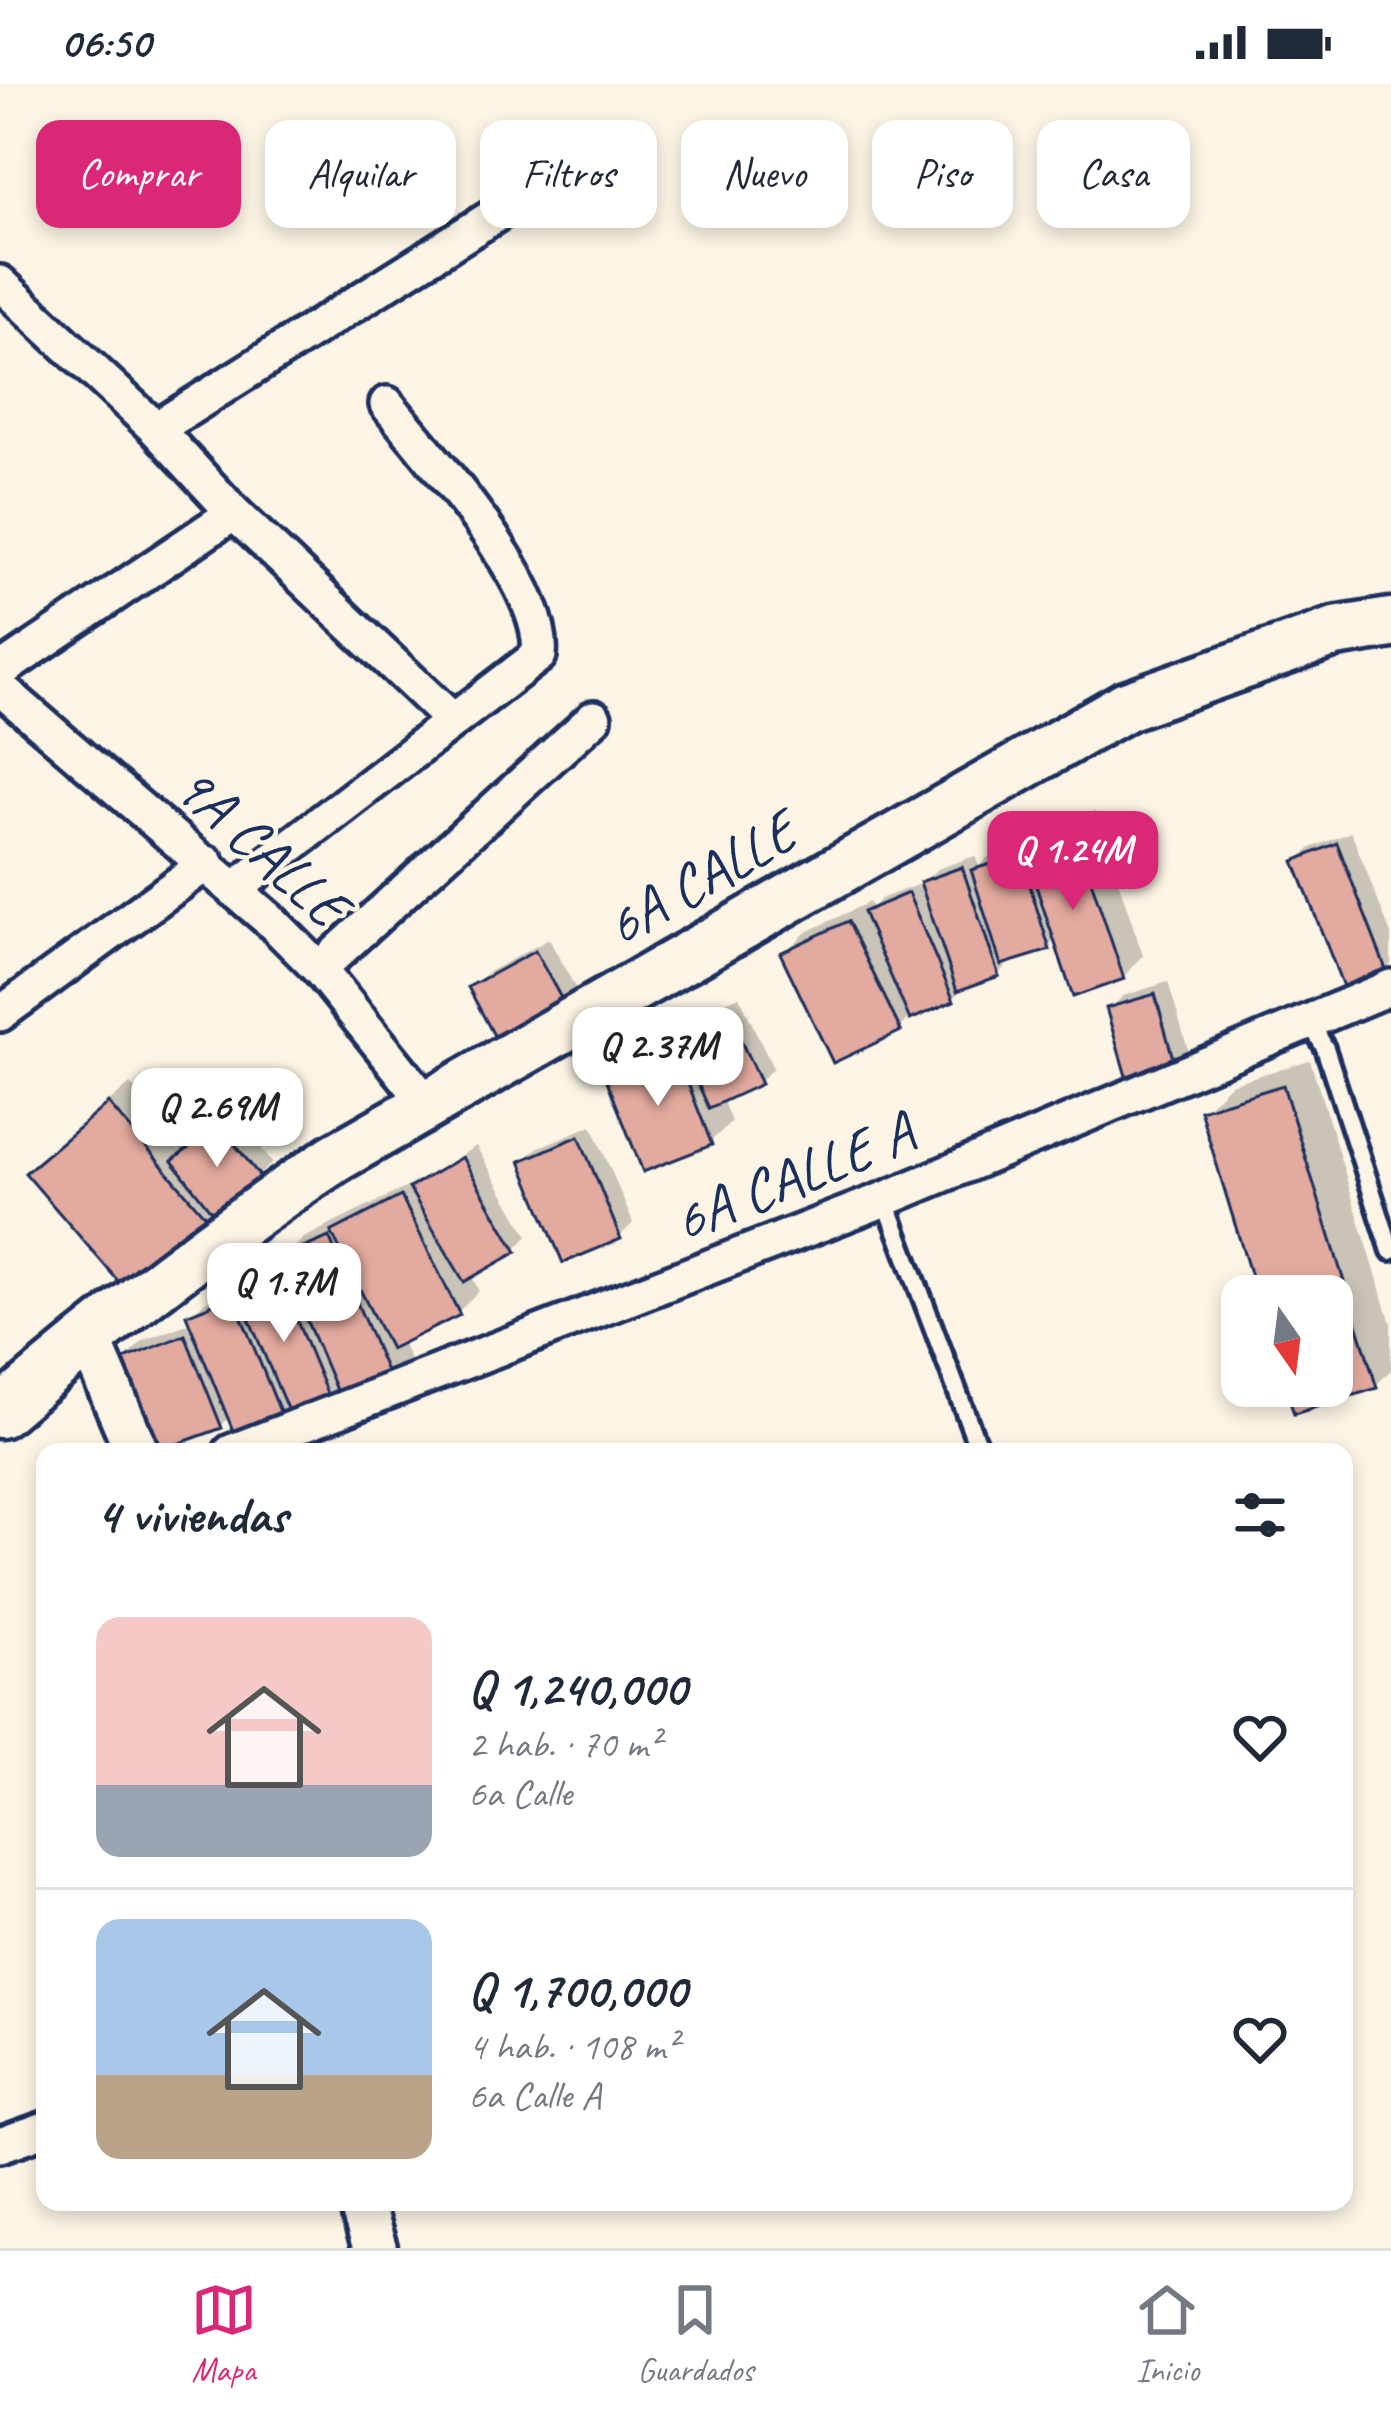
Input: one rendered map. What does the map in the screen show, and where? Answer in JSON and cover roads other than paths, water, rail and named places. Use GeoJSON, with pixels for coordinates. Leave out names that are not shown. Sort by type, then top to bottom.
{"type":"FeatureCollection","features":[{"type":"Feature","properties":{"kind":"main road","name":"6A CALLE"},"geometry":{"type":"LineString","coordinates":[[0,1413],[228,1228],[335,1158],[1126,706],[1335,632],[1391,623]]}},
{"type":"Feature","properties":{"kind":"street"},"geometry":{"type":"LineString","coordinates":[[156,429],[480,225]]}},
{"type":"Feature","properties":{"kind":"street"},"geometry":{"type":"LineString","coordinates":[[0,283],[453,721]]}},
{"type":"Feature","properties":{"kind":"street"},"geometry":{"type":"LineString","coordinates":[[236,888],[539,655],[536,617],[490,535],[387,404]]}},
{"type":"Feature","properties":{"kind":"street"},"geometry":{"type":"LineString","coordinates":[[0,671],[234,514]]}},
{"type":"Feature","properties":{"kind":"street","name":"9A CALLE"},"geometry":{"type":"LineString","coordinates":[[0,688],[236,888],[320,969],[428,1105]]}},
{"type":"Feature","properties":{"kind":"street"},"geometry":{"type":"LineString","coordinates":[[320,969],[594,718]]}},
{"type":"Feature","properties":{"kind":"street"},"geometry":{"type":"LineString","coordinates":[[0,1013],[207,863]]}},
{"type":"Feature","properties":{"kind":"street","name":"6A CALLE A"},"geometry":{"type":"LineString","coordinates":[[254,1443],[885,1199],[1391,988]]}},
{"type":"Feature","properties":{"kind":"street"},"geometry":{"type":"LineString","coordinates":[[88,1337],[133,1443]]}},
{"type":"Feature","properties":{"kind":"street"},"geometry":{"type":"LineString","coordinates":[[0,2145],[36,2132]]}},
{"type":"Feature","properties":{"kind":"street"},"geometry":{"type":"LineString","coordinates":[[363,2211],[374,2248]]}},
{"type":"Feature","properties":{"kind":"lane"},"geometry":{"type":"LineString","coordinates":[[1309,1021],[1325,1048],[1391,1251]]}},
{"type":"Feature","properties":{"kind":"lane"},"geometry":{"type":"LineString","coordinates":[[885,1199],[977,1443]]}}]}
